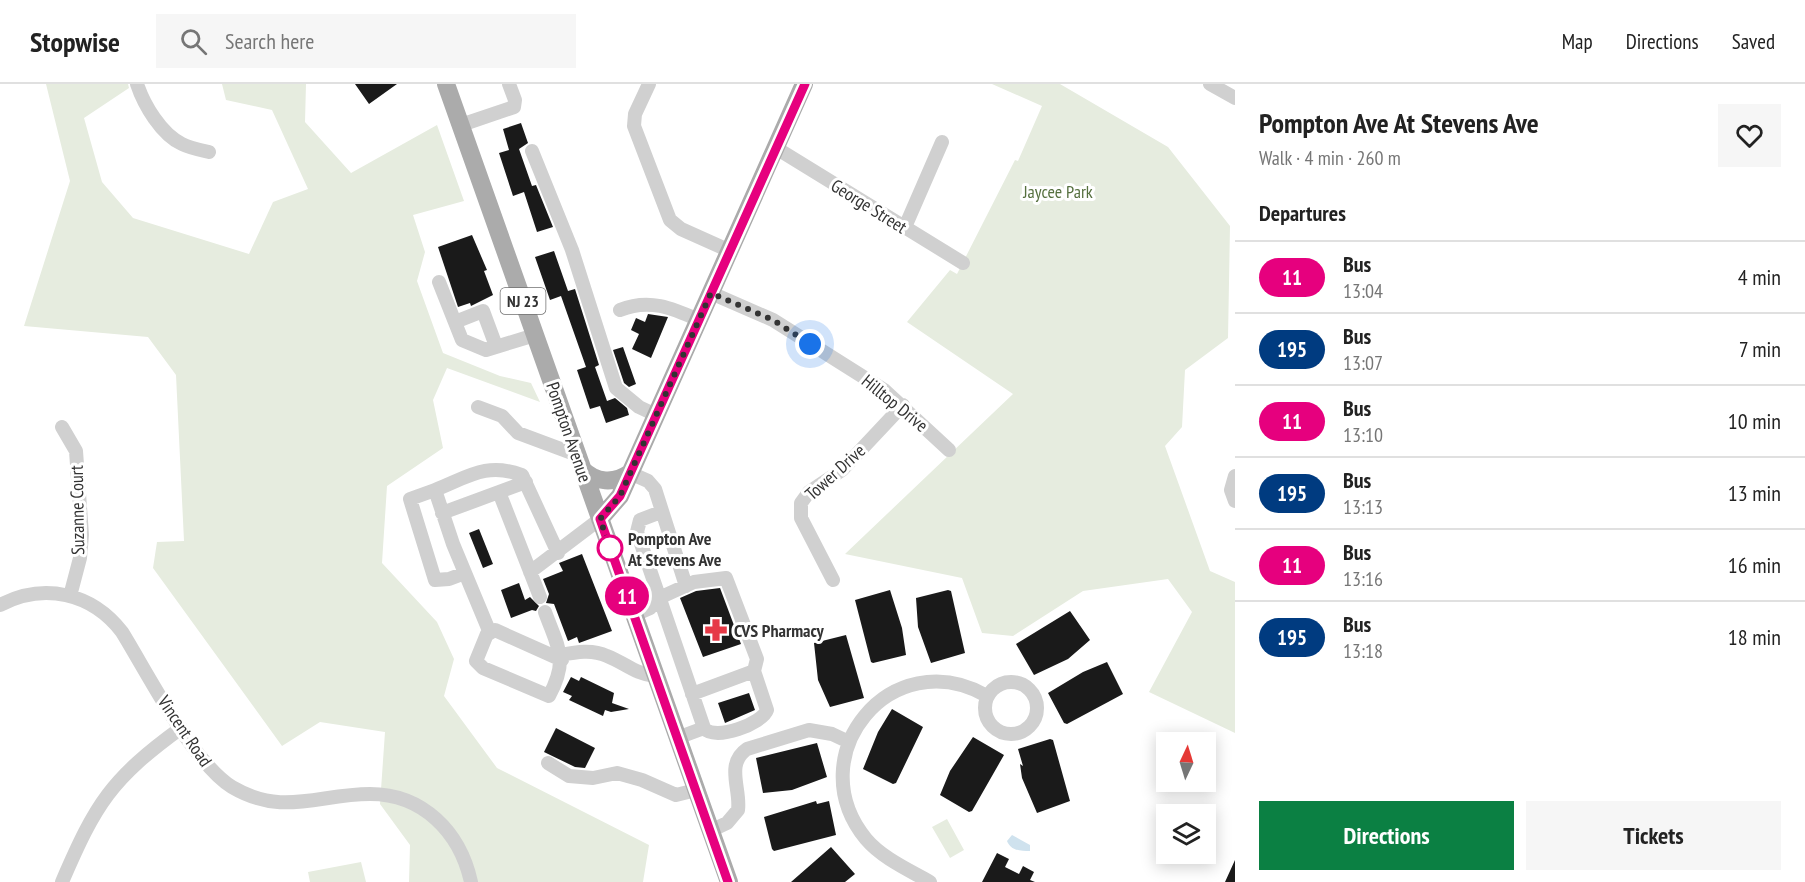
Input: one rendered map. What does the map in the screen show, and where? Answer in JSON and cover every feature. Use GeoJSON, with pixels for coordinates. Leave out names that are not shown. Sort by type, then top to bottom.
{"type":"FeatureCollection","features":[{"type":"Feature","properties":{"kind":"main road","name":"Pompton Avenue"},"geometry":{"type":"LineString","coordinates":[[446,84],[729,882]]}},
{"type":"Feature","properties":{"kind":"main road"},"geometry":{"type":"LineString","coordinates":[[600,519],[620,496],[804,84]]}},
{"type":"Feature","properties":{"kind":"main road"},"geometry":{"type":"LineString","coordinates":[[580,462],[596,479],[607,481],[619,479],[630,472]]}},
{"type":"Feature","properties":{"kind":"street"},"geometry":{"type":"LineString","coordinates":[[137,84],[151,112],[166,131],[181,144],[209,152]]}},
{"type":"Feature","properties":{"kind":"street"},"geometry":{"type":"LineString","coordinates":[[461,126],[514,107],[515,100],[509,84]]}},
{"type":"Feature","properties":{"kind":"street"},"geometry":{"type":"LineString","coordinates":[[649,84],[635,114],[634,126],[668,215],[681,229],[730,251]]}},
{"type":"Feature","properties":{"kind":"street"},"geometry":{"type":"LineString","coordinates":[[1210,84],[1235,98]]}},
{"type":"Feature","properties":{"kind":"street"},"geometry":{"type":"LineString","coordinates":[[905,227],[942,142]]}},
{"type":"Feature","properties":{"kind":"street","name":"George Street"},"geometry":{"type":"LineString","coordinates":[[776,148],[963,263]]}},
{"type":"Feature","properties":{"kind":"street"},"geometry":{"type":"LineString","coordinates":[[532,151],[572,250],[616,388],[639,408],[656,415]]}},
{"type":"Feature","properties":{"kind":"street"},"geometry":{"type":"LineString","coordinates":[[439,282],[462,340],[486,350],[535,335]]}},
{"type":"Feature","properties":{"kind":"street","name":"Hilltop Drive"},"geometry":{"type":"LineString","coordinates":[[711,293],[773,320],[884,390],[903,405],[949,450]]}},
{"type":"Feature","properties":{"kind":"street"},"geometry":{"type":"LineString","coordinates":[[620,310],[637,303],[660,304],[699,320]]}},
{"type":"Feature","properties":{"kind":"street"},"geometry":{"type":"LineString","coordinates":[[454,322],[483,311],[496,346]]}},
{"type":"Feature","properties":{"kind":"street","name":"Tower Drive"},"geometry":{"type":"LineString","coordinates":[[834,580],[801,518],[801,503],[809,492],[842,470],[903,405]]}},
{"type":"Feature","properties":{"kind":"street"},"geometry":{"type":"LineString","coordinates":[[478,407],[502,416],[518,434],[580,462]]}},
{"type":"Feature","properties":{"kind":"street","name":"Suzanne Court"},"geometry":{"type":"LineString","coordinates":[[62,427],[76,451],[82,535],[80,558],[70,596]]}},
{"type":"Feature","properties":{"kind":"street"},"geometry":{"type":"LineString","coordinates":[[465,573],[449,579],[435,580],[410,498],[492,468],[503,468],[522,475],[558,553]]}},
{"type":"Feature","properties":{"kind":"street"},"geometry":{"type":"LineString","coordinates":[[630,472],[648,481],[659,500],[690,584]]}},
{"type":"Feature","properties":{"kind":"street"},"geometry":{"type":"LineString","coordinates":[[1235,476],[1231,490],[1235,501]]}},
{"type":"Feature","properties":{"kind":"street"},"geometry":{"type":"LineString","coordinates":[[442,513],[526,482]]}},
{"type":"Feature","properties":{"kind":"street"},"geometry":{"type":"LineString","coordinates":[[435,490],[490,633]]}},
{"type":"Feature","properties":{"kind":"street"},"geometry":{"type":"LineString","coordinates":[[499,492],[540,597]]}},
{"type":"Feature","properties":{"kind":"street"},"geometry":{"type":"LineString","coordinates":[[632,609],[650,608],[659,598],[690,584],[720,577],[726,578],[730,583],[757,659],[754,671],[767,710],[765,716],[718,735],[704,728],[659,598],[637,532],[640,520],[662,512]]}},
{"type":"Feature","properties":{"kind":"street"},"geometry":{"type":"LineString","coordinates":[[530,572],[600,519]]}},
{"type":"Feature","properties":{"kind":"street","name":"Vincent Road"},"geometry":{"type":"LineString","coordinates":[[0,605],[20,596],[40,592],[70,596],[90,604],[115,624],[181,728],[211,770],[230,786],[253,797],[290,804],[380,795],[402,799],[422,808],[440,822],[454,838],[464,857],[471,882]]}},
{"type":"Feature","properties":{"kind":"street"},"geometry":{"type":"LineString","coordinates":[[544,612],[561,657],[557,682],[549,696],[483,668],[476,661],[490,633],[495,630],[561,657],[591,651],[607,655],[641,675],[655,676]]}},
{"type":"Feature","properties":{"kind":"street"},"geometry":{"type":"LineString","coordinates":[[692,694],[754,671]]}},
{"type":"Feature","properties":{"kind":"street"},"geometry":{"type":"LineString","coordinates":[[930,882],[874,847],[859,829],[849,807],[844,785],[844,763],[849,742],[857,725],[870,709],[886,695],[905,686],[925,681],[946,681],[987,696]]}},
{"type":"Feature","properties":{"kind":"street"},"geometry":{"type":"LineString","coordinates":[[62,882],[86,826],[108,791],[136,761],[181,728]]}},
{"type":"Feature","properties":{"kind":"street"},"geometry":{"type":"LineString","coordinates":[[677,738],[704,728]]}},
{"type":"Feature","properties":{"kind":"street"},"geometry":{"type":"LineString","coordinates":[[710,831],[727,823],[738,810],[735,767],[740,754],[747,749],[809,730],[832,734],[849,742]]}},
{"type":"Feature","properties":{"kind":"street"},"geometry":{"type":"LineString","coordinates":[[548,763],[569,776],[593,778],[617,773],[642,780],[675,795],[696,790]]}},
{"type":"Feature","properties":{"kind":"green space"},"geometry":{"type":"Polygon","coordinates":[[[46,84],[128,84],[129,88],[84,118],[102,182],[133,218],[249,254],[273,202],[308,189],[272,110],[226,100],[222,84],[306,84],[305,122],[351,173],[437,125],[464,201],[413,215],[425,252],[417,281],[443,353],[500,376],[531,383],[540,402],[447,368],[433,400],[443,448],[387,486],[382,563],[437,622],[454,659],[444,696],[497,768],[649,845],[643,882],[409,882],[410,845],[380,804],[385,732],[320,722],[282,746],[153,568],[157,542],[184,541],[176,375],[148,337],[24,326],[70,181],[46,84]]]}},
{"type":"Feature","properties":{"kind":"green space","name":"Jaycee Park"},"geometry":{"type":"Polygon","coordinates":[[[992,84],[1060,84],[1168,147],[1230,226],[1228,338],[1185,370],[1182,427],[1165,446],[1210,571],[1235,582],[1235,733],[1149,692],[1192,612],[1168,579],[1083,591],[1013,636],[982,633],[962,578],[845,554],[1013,394],[907,322],[950,270],[957,274],[1015,160],[1018,161],[1042,106],[992,84]]]}},
{"type":"Feature","properties":{"kind":"green space"},"geometry":{"type":"Polygon","coordinates":[[[947,819],[964,850],[950,858],[932,827],[947,819]]]}},
{"type":"Feature","properties":{"kind":"green space"},"geometry":{"type":"Polygon","coordinates":[[[361,862],[366,882],[310,882],[308,872],[361,862]]]}},
{"type":"Feature","properties":{"kind":"water"},"geometry":{"type":"Polygon","coordinates":[[[1012,835],[1030,845],[1030,851],[1011,847],[1007,841],[1012,835]]]}},
{"type":"Feature","properties":{"kind":"building"},"geometry":{"type":"Polygon","coordinates":[[[355,84],[397,84],[369,104],[355,84]]]}},
{"type":"Feature","properties":{"kind":"building"},"geometry":{"type":"Polygon","coordinates":[[[521,123],[528,143],[519,149],[532,186],[536,185],[553,227],[537,232],[524,192],[513,196],[499,153],[509,150],[503,129],[521,123]]]}},
{"type":"Feature","properties":{"kind":"building"},"geometry":{"type":"Polygon","coordinates":[[[472,235],[487,270],[484,271],[493,295],[471,306],[470,303],[458,307],[438,247],[472,235]]]}},
{"type":"Feature","properties":{"kind":"building"},"geometry":{"type":"Polygon","coordinates":[[[554,251],[568,291],[575,289],[599,365],[595,367],[607,401],[615,398],[627,408],[629,415],[606,423],[600,406],[590,409],[577,370],[586,367],[561,296],[550,300],[535,257],[554,251]]]}},
{"type":"Feature","properties":{"kind":"building"},"geometry":{"type":"Polygon","coordinates":[[[648,314],[668,317],[651,358],[632,349],[639,334],[631,330],[636,318],[645,322],[648,314]]]}},
{"type":"Feature","properties":{"kind":"building"},"geometry":{"type":"Polygon","coordinates":[[[623,347],[636,384],[629,387],[624,383],[613,350],[623,347]]]}},
{"type":"Feature","properties":{"kind":"building"},"geometry":{"type":"Polygon","coordinates":[[[479,529],[493,564],[483,568],[469,533],[479,529]]]}},
{"type":"Feature","properties":{"kind":"building"},"geometry":{"type":"Polygon","coordinates":[[[582,554],[612,631],[579,643],[577,637],[568,641],[554,604],[546,603],[549,594],[543,579],[563,571],[559,563],[582,554]]]}},
{"type":"Feature","properties":{"kind":"building"},"geometry":{"type":"Polygon","coordinates":[[[519,583],[525,600],[530,597],[539,606],[536,611],[532,610],[511,618],[501,590],[519,583]]]}},
{"type":"Feature","properties":{"kind":"building","name":"CVS Pharmacy"},"geometry":{"type":"Polygon","coordinates":[[[720,588],[741,644],[703,657],[680,598],[696,591],[720,588]]]}},
{"type":"Feature","properties":{"kind":"building"},"geometry":{"type":"Polygon","coordinates":[[[890,590],[902,628],[906,655],[873,663],[855,600],[890,590]]]}},
{"type":"Feature","properties":{"kind":"building"},"geometry":{"type":"Polygon","coordinates":[[[951,591],[965,653],[931,663],[918,627],[916,598],[951,591]]]}},
{"type":"Feature","properties":{"kind":"building"},"geometry":{"type":"Polygon","coordinates":[[[1070,611],[1090,640],[1068,659],[1034,675],[1016,644],[1070,611]]]}},
{"type":"Feature","properties":{"kind":"building"},"geometry":{"type":"Polygon","coordinates":[[[846,635],[864,698],[830,707],[818,680],[814,643],[846,635]]]}},
{"type":"Feature","properties":{"kind":"building"},"geometry":{"type":"Polygon","coordinates":[[[1107,662],[1123,694],[1067,724],[1064,723],[1048,693],[1083,672],[1107,662]]]}},
{"type":"Feature","properties":{"kind":"building"},"geometry":{"type":"Polygon","coordinates":[[[571,677],[579,681],[581,677],[614,693],[612,703],[629,709],[611,712],[605,710],[603,716],[569,700],[572,696],[563,692],[571,677]]]}},
{"type":"Feature","properties":{"kind":"building"},"geometry":{"type":"Polygon","coordinates":[[[749,693],[755,710],[725,723],[718,703],[749,693]]]}},
{"type":"Feature","properties":{"kind":"building"},"geometry":{"type":"Polygon","coordinates":[[[892,709],[923,727],[896,783],[893,784],[863,769],[878,732],[892,709]]]}},
{"type":"Feature","properties":{"kind":"building"},"geometry":{"type":"Polygon","coordinates":[[[556,728],[595,748],[585,768],[575,767],[544,752],[556,728]]]}},
{"type":"Feature","properties":{"kind":"building"},"geometry":{"type":"Polygon","coordinates":[[[973,737],[1004,755],[972,811],[969,812],[940,795],[950,771],[973,737]]]}},
{"type":"Feature","properties":{"kind":"building"},"geometry":{"type":"Polygon","coordinates":[[[1053,740],[1070,801],[1037,813],[1022,778],[1020,764],[1023,766],[1018,749],[1053,740]]]}},
{"type":"Feature","properties":{"kind":"building"},"geometry":{"type":"Polygon","coordinates":[[[817,743],[827,777],[792,790],[763,793],[756,758],[817,743]]]}},
{"type":"Feature","properties":{"kind":"building"},"geometry":{"type":"Polygon","coordinates":[[[816,801],[817,804],[829,801],[836,835],[774,851],[764,817],[816,801]]]}},
{"type":"Feature","properties":{"kind":"building"},"geometry":{"type":"Polygon","coordinates":[[[831,847],[855,874],[845,882],[791,882],[831,847]]]}},
{"type":"Feature","properties":{"kind":"building"},"geometry":{"type":"Polygon","coordinates":[[[997,853],[1009,859],[1005,867],[1019,874],[1023,866],[1034,872],[1030,880],[1035,882],[982,882],[997,853]]]}},
{"type":"Feature","properties":{"kind":"building"},"geometry":{"type":"Polygon","coordinates":[[[1235,860],[1235,882],[1225,882],[1235,860]]]}},
{"type":"Feature","properties":{"kind":"bus line","name":"11"},"geometry":{"type":"LineString","coordinates":[[728,882],[600,519],[620,496],[805,84]]}},
{"type":"Feature","properties":{"kind":"place","name":"Pompton Ave At Stevens Ave"},"geometry":{"type":"Point","coordinates":[610,548]}},
{"type":"Feature","properties":{"kind":"place","name":"CVS Pharmacy"},"geometry":{"type":"Point","coordinates":[716,630]}},
{"type":"Feature","properties":{"kind":"route"},"geometry":{"type":"LineString","coordinates":[[610,548],[600,519],[620,496],[711,293],[773,320],[810,344]]}}]}
